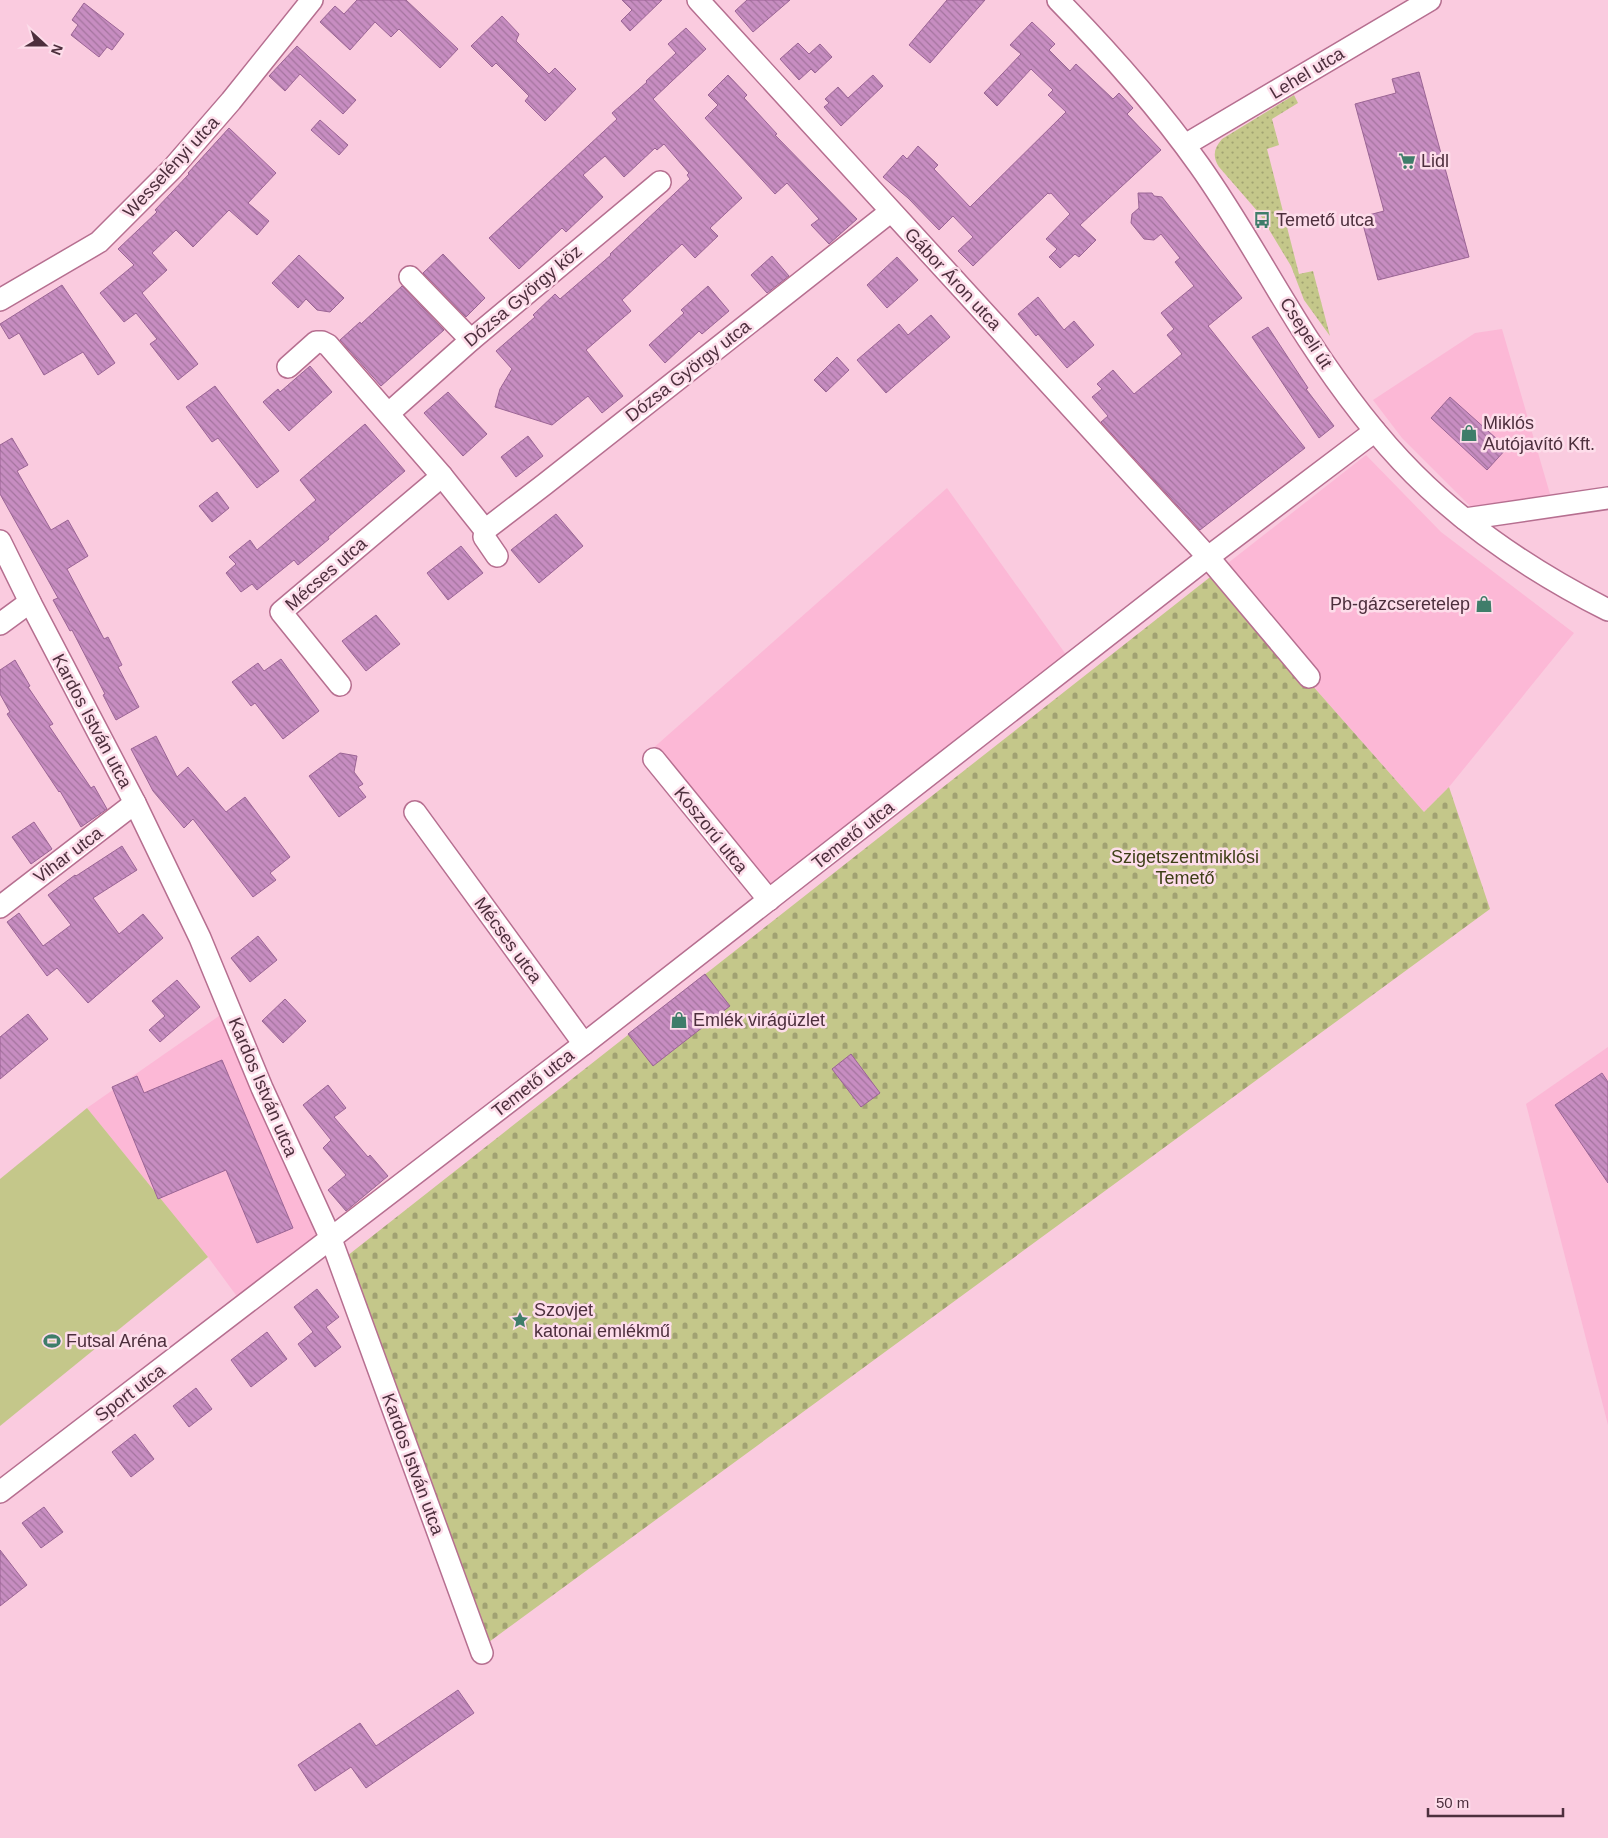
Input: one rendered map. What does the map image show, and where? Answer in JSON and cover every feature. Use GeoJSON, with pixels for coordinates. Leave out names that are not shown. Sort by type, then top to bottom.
{"type":"FeatureCollection","features":[{"type":"Feature","properties":{"kind":"street","name":"Wesselényi utca"},"geometry":{"type":"LineString","coordinates":[[0,300],[100,242],[172,169],[231,101],[312,0]]}},
{"type":"Feature","properties":{"kind":"street","name":"Gábor Áron utca"},"geometry":{"type":"LineString","coordinates":[[698,0],[890,212],[1208,557],[1310,677]]}},
{"type":"Feature","properties":{"kind":"street","name":"Csepeli út"},"geometry":{"type":"LineString","coordinates":[[1058,0],[1152,102],[1185,145],[1225,204],[1308,339],[1337,381],[1375,430],[1414,474],[1465,519],[1511,554],[1564,587],[1608,610]]}},
{"type":"Feature","properties":{"kind":"street","name":"Lehel utca"},"geometry":{"type":"LineString","coordinates":[[1185,145],[1430,0]]}},
{"type":"Feature","properties":{"kind":"street","name":"Dózsa György köz"},"geometry":{"type":"LineString","coordinates":[[389,413],[471,340],[660,182]]}},
{"type":"Feature","properties":{"kind":"street","name":"Dózsa György utca"},"geometry":{"type":"LineString","coordinates":[[485,530],[890,212]]}},
{"type":"Feature","properties":{"kind":"street"},"geometry":{"type":"LineString","coordinates":[[410,277],[471,340]]}},
{"type":"Feature","properties":{"kind":"street"},"geometry":{"type":"LineString","coordinates":[[288,367],[316,342],[328,345],[442,476],[485,530],[484,536],[498,556]]}},
{"type":"Feature","properties":{"kind":"street","name":"Temető utca"},"geometry":{"type":"LineString","coordinates":[[331,1239],[1208,557],[1375,430]]}},
{"type":"Feature","properties":{"kind":"street","name":"Mécses utca"},"geometry":{"type":"LineString","coordinates":[[340,685],[281,612],[442,476]]}},
{"type":"Feature","properties":{"kind":"street"},"geometry":{"type":"LineString","coordinates":[[1465,519],[1608,498]]}},
{"type":"Feature","properties":{"kind":"street","name":"Kardos István utca"},"geometry":{"type":"LineString","coordinates":[[0,541],[135,803],[200,938],[262,1088],[331,1239],[482,1653]]}},
{"type":"Feature","properties":{"kind":"street"},"geometry":{"type":"LineString","coordinates":[[0,624],[30,602]]}},
{"type":"Feature","properties":{"kind":"street","name":"Koszorú utca"},"geometry":{"type":"LineString","coordinates":[[654,759],[769,900]]}},
{"type":"Feature","properties":{"kind":"street","name":"Vihar utca"},"geometry":{"type":"LineString","coordinates":[[0,907],[135,803]]}},
{"type":"Feature","properties":{"kind":"street","name":"Mécses utca"},"geometry":{"type":"LineString","coordinates":[[415,812],[584,1044]]}},
{"type":"Feature","properties":{"kind":"street","name":"Sport utca"},"geometry":{"type":"LineString","coordinates":[[0,1492],[331,1239]]}},
{"type":"Feature","properties":{"kind":"shaded area"},"geometry":{"type":"Polygon","coordinates":[[[1502,329],[1550,494],[1473,509],[1402,438],[1373,400],[1475,333],[1502,329]]]}},
{"type":"Feature","properties":{"kind":"shaded area"},"geometry":{"type":"Polygon","coordinates":[[[1366,455],[1441,532],[1574,633],[1449,787],[1424,812],[1214,574],[1366,455]]]}},
{"type":"Feature","properties":{"kind":"shaded area"},"geometry":{"type":"Polygon","coordinates":[[[947,488],[1072,663],[772,897],[651,750],[947,488]]]}},
{"type":"Feature","properties":{"kind":"shaded area"},"geometry":{"type":"Polygon","coordinates":[[[229,1009],[331,1239],[244,1306],[208,1257],[87,1108],[229,1009]]]}},
{"type":"Feature","properties":{"kind":"shaded area"},"geometry":{"type":"Polygon","coordinates":[[[1608,1047],[1608,1425],[1526,1104],[1608,1047]]]}},
{"type":"Feature","properties":{"kind":"green space"},"geometry":{"type":"Polygon","coordinates":[[[1294,95],[1298,103],[1272,119],[1279,145],[1267,149],[1299,274],[1313,271],[1330,336],[1304,300],[1291,266],[1259,213],[1219,167],[1215,156],[1217,146],[1222,139],[1294,95]]]}},
{"type":"Feature","properties":{"kind":"green space","name":"Szigetszentmiklósi Temető"},"geometry":{"type":"Polygon","coordinates":[[[1214,574],[1424,812],[1449,787],[1490,909],[489,1642],[347,1256],[1214,574]]]}},
{"type":"Feature","properties":{"kind":"green space","name":"Futsal Aréna"},"geometry":{"type":"Polygon","coordinates":[[[87,1108],[208,1257],[0,1426],[0,1179],[87,1108]]]}},
{"type":"Feature","properties":{"kind":"building"},"geometry":{"type":"Polygon","coordinates":[[[357,0],[406,0],[458,49],[440,68],[399,29],[391,37],[375,22],[350,50],[320,22],[335,6],[344,14],[357,0]]]}},
{"type":"Feature","properties":{"kind":"building"},"geometry":{"type":"Polygon","coordinates":[[[622,0],[662,0],[630,31],[621,21],[632,10],[622,0]]]}},
{"type":"Feature","properties":{"kind":"building"},"geometry":{"type":"Polygon","coordinates":[[[747,0],[790,0],[753,32],[735,11],[747,0]]]}},
{"type":"Feature","properties":{"kind":"building"},"geometry":{"type":"Polygon","coordinates":[[[947,0],[985,0],[930,63],[909,45],[947,0]]]}},
{"type":"Feature","properties":{"kind":"building"},"geometry":{"type":"Polygon","coordinates":[[[84,3],[124,34],[112,50],[107,47],[99,57],[71,35],[78,25],[72,20],[84,3]]]}},
{"type":"Feature","properties":{"kind":"building"},"geometry":{"type":"Polygon","coordinates":[[[502,16],[519,34],[516,41],[549,74],[555,68],[576,89],[545,121],[525,101],[529,96],[496,63],[492,67],[471,46],[502,16]]]}},
{"type":"Feature","properties":{"kind":"building"},"geometry":{"type":"Polygon","coordinates":[[[1032,22],[1055,44],[1049,50],[1070,71],[1076,64],[1113,99],[1119,93],[1133,108],[1127,114],[1161,150],[1080,225],[1096,240],[1079,257],[1075,254],[1060,268],[1049,257],[1057,249],[1046,239],[1070,214],[1051,193],[1048,193],[973,266],[958,251],[973,237],[953,216],[939,230],[908,198],[883,177],[903,155],[907,159],[918,146],[938,165],[934,169],[970,207],[1066,112],[1048,95],[1053,90],[1031,69],[997,106],[984,93],[1021,54],[1010,45],[1032,22]]]}},
{"type":"Feature","properties":{"kind":"building"},"geometry":{"type":"Polygon","coordinates":[[[686,28],[706,49],[653,99],[742,198],[710,228],[718,236],[695,258],[682,244],[622,300],[631,311],[586,350],[623,396],[602,413],[588,396],[552,425],[495,407],[500,389],[512,369],[496,351],[535,317],[533,315],[555,294],[560,299],[611,255],[690,179],[687,175],[689,173],[664,144],[657,150],[655,148],[624,177],[605,156],[583,175],[603,197],[566,232],[562,228],[519,269],[489,238],[617,119],[612,113],[676,53],[668,44],[686,28]]]}},
{"type":"Feature","properties":{"kind":"building"},"geometry":{"type":"Polygon","coordinates":[[[798,43],[809,54],[820,44],[832,57],[815,73],[811,69],[799,80],[780,59],[798,43]]]}},
{"type":"Feature","properties":{"kind":"building"},"geometry":{"type":"Polygon","coordinates":[[[297,46],[356,100],[343,114],[300,74],[285,91],[269,76],[297,46]]]}},
{"type":"Feature","properties":{"kind":"building","name":"Lidl"},"geometry":{"type":"Polygon","coordinates":[[[1419,72],[1469,257],[1378,280],[1361,217],[1384,211],[1355,104],[1396,93],[1392,79],[1419,72]]]}},
{"type":"Feature","properties":{"kind":"building"},"geometry":{"type":"Polygon","coordinates":[[[728,75],[747,95],[744,98],[777,134],[775,135],[857,219],[829,244],[811,225],[819,219],[787,183],[775,194],[705,118],[718,105],[708,95],[728,75]]]}},
{"type":"Feature","properties":{"kind":"building"},"geometry":{"type":"Polygon","coordinates":[[[873,75],[883,86],[841,126],[824,107],[829,103],[825,99],[838,87],[848,98],[873,75]]]}},
{"type":"Feature","properties":{"kind":"building"},"geometry":{"type":"Polygon","coordinates":[[[320,120],[348,145],[339,155],[311,130],[320,120]]]}},
{"type":"Feature","properties":{"kind":"building"},"geometry":{"type":"Polygon","coordinates":[[[229,128],[276,173],[248,203],[269,221],[257,235],[229,210],[193,247],[176,230],[152,253],[167,270],[142,293],[198,364],[178,380],[150,344],[157,339],[136,313],[124,322],[100,293],[134,265],[118,249],[157,212],[155,210],[229,128]]]}},
{"type":"Feature","properties":{"kind":"building"},"geometry":{"type":"Polygon","coordinates":[[[1138,193],[1152,193],[1154,196],[1162,197],[1242,298],[1208,326],[1305,448],[1200,530],[1101,422],[1108,416],[1092,397],[1102,389],[1097,384],[1113,370],[1134,394],[1182,354],[1167,335],[1174,329],[1161,313],[1194,286],[1175,262],[1180,258],[1161,234],[1154,240],[1144,239],[1131,223],[1132,214],[1139,208],[1138,193]]]}},
{"type":"Feature","properties":{"kind":"building"},"geometry":{"type":"Polygon","coordinates":[[[443,254],[485,298],[466,317],[423,273],[443,254]]]}},
{"type":"Feature","properties":{"kind":"building"},"geometry":{"type":"Polygon","coordinates":[[[299,255],[344,298],[330,312],[317,310],[306,299],[298,308],[272,283],[299,255]]]}},
{"type":"Feature","properties":{"kind":"building"},"geometry":{"type":"Polygon","coordinates":[[[772,256],[789,276],[767,293],[751,275],[772,256]]]}},
{"type":"Feature","properties":{"kind":"building"},"geometry":{"type":"Polygon","coordinates":[[[897,257],[918,280],[887,308],[867,285],[897,257]]]}},
{"type":"Feature","properties":{"kind":"building"},"geometry":{"type":"Polygon","coordinates":[[[62,285],[115,363],[98,375],[83,352],[44,375],[19,333],[9,339],[0,324],[62,285]]]}},
{"type":"Feature","properties":{"kind":"building"},"geometry":{"type":"Polygon","coordinates":[[[402,286],[444,330],[381,386],[340,340],[360,322],[361,324],[402,286]]]}},
{"type":"Feature","properties":{"kind":"building"},"geometry":{"type":"Polygon","coordinates":[[[708,286],[729,311],[702,334],[699,331],[665,363],[649,345],[684,313],[681,310],[708,286]]]}},
{"type":"Feature","properties":{"kind":"building"},"geometry":{"type":"Polygon","coordinates":[[[1038,297],[1064,330],[1074,321],[1094,345],[1067,368],[1018,314],[1038,297]]]}},
{"type":"Feature","properties":{"kind":"building"},"geometry":{"type":"Polygon","coordinates":[[[931,315],[950,337],[886,393],[857,360],[899,324],[908,335],[931,315]]]}},
{"type":"Feature","properties":{"kind":"building"},"geometry":{"type":"Polygon","coordinates":[[[1268,327],[1308,388],[1306,389],[1334,426],[1319,438],[1252,337],[1268,327]]]}},
{"type":"Feature","properties":{"kind":"building"},"geometry":{"type":"Polygon","coordinates":[[[837,357],[849,370],[826,392],[814,380],[837,357]]]}},
{"type":"Feature","properties":{"kind":"building"},"geometry":{"type":"Polygon","coordinates":[[[310,366],[332,392],[289,431],[263,402],[278,389],[280,392],[310,366]]]}},
{"type":"Feature","properties":{"kind":"building"},"geometry":{"type":"Polygon","coordinates":[[[215,386],[279,471],[257,488],[218,438],[212,442],[186,407],[215,386]]]}},
{"type":"Feature","properties":{"kind":"building"},"geometry":{"type":"Polygon","coordinates":[[[448,392],[487,434],[463,456],[424,413],[448,392]]]}},
{"type":"Feature","properties":{"kind":"building","name":"Miklós Autójavító Kft."},"geometry":{"type":"Polygon","coordinates":[[[1450,397],[1507,448],[1487,470],[1431,418],[1450,397]]]}},
{"type":"Feature","properties":{"kind":"building"},"geometry":{"type":"Polygon","coordinates":[[[365,424],[405,471],[298,565],[294,560],[257,590],[252,584],[241,592],[226,573],[236,564],[229,557],[250,540],[257,550],[316,500],[300,480],[365,424]]]}},
{"type":"Feature","properties":{"kind":"building"},"geometry":{"type":"Polygon","coordinates":[[[528,436],[543,456],[516,477],[501,457],[528,436]]]}},
{"type":"Feature","properties":{"kind":"building"},"geometry":{"type":"Polygon","coordinates":[[[12,438],[28,465],[17,471],[51,530],[68,520],[88,556],[67,569],[104,639],[108,637],[122,665],[118,667],[139,707],[116,720],[103,695],[105,694],[72,630],[70,631],[53,600],[58,598],[0,494],[0,445],[12,438]]]}},
{"type":"Feature","properties":{"kind":"building"},"geometry":{"type":"Polygon","coordinates":[[[217,492],[229,508],[212,522],[199,506],[217,492]]]}},
{"type":"Feature","properties":{"kind":"building"},"geometry":{"type":"Polygon","coordinates":[[[556,514],[583,546],[539,583],[511,550],[556,514]]]}},
{"type":"Feature","properties":{"kind":"building"},"geometry":{"type":"Polygon","coordinates":[[[461,546],[483,573],[448,600],[427,573],[461,546]]]}},
{"type":"Feature","properties":{"kind":"building"},"geometry":{"type":"Polygon","coordinates":[[[376,615],[400,644],[366,671],[342,641],[376,615]]]}},
{"type":"Feature","properties":{"kind":"building"},"geometry":{"type":"Polygon","coordinates":[[[281,659],[319,711],[283,739],[255,703],[251,706],[232,682],[258,663],[264,671],[281,659]]]}},
{"type":"Feature","properties":{"kind":"building"},"geometry":{"type":"Polygon","coordinates":[[[15,660],[30,686],[28,687],[53,724],[49,726],[91,788],[94,786],[107,809],[81,827],[60,791],[7,714],[10,712],[0,694],[0,670],[15,660]]]}},
{"type":"Feature","properties":{"kind":"building"},"geometry":{"type":"Polygon","coordinates":[[[156,736],[177,777],[188,767],[226,812],[245,797],[290,857],[270,873],[276,880],[253,897],[193,819],[184,828],[153,791],[131,749],[156,736]]]}},
{"type":"Feature","properties":{"kind":"building"},"geometry":{"type":"Polygon","coordinates":[[[340,753],[357,756],[354,772],[363,784],[358,787],[366,797],[339,817],[309,776],[340,753]]]}},
{"type":"Feature","properties":{"kind":"building"},"geometry":{"type":"Polygon","coordinates":[[[34,822],[52,849],[31,864],[12,837],[34,822]]]}},
{"type":"Feature","properties":{"kind":"building"},"geometry":{"type":"Polygon","coordinates":[[[122,846],[137,870],[93,898],[119,934],[143,914],[163,938],[88,1003],[57,968],[47,976],[7,922],[19,913],[43,946],[71,925],[48,895],[75,875],[122,846]]]}},
{"type":"Feature","properties":{"kind":"building"},"geometry":{"type":"Polygon","coordinates":[[[258,936],[277,960],[250,982],[231,958],[258,936]]]}},
{"type":"Feature","properties":{"kind":"building","name":"Emlék virágüzlet"},"geometry":{"type":"Polygon","coordinates":[[[705,974],[730,1006],[653,1066],[628,1034],[705,974]]]}},
{"type":"Feature","properties":{"kind":"building"},"geometry":{"type":"Polygon","coordinates":[[[177,980],[200,1007],[160,1042],[149,1030],[165,1016],[152,1001],[177,980]]]}},
{"type":"Feature","properties":{"kind":"building"},"geometry":{"type":"Polygon","coordinates":[[[285,999],[306,1021],[283,1043],[262,1021],[285,999]]]}},
{"type":"Feature","properties":{"kind":"building"},"geometry":{"type":"Polygon","coordinates":[[[28,1014],[48,1039],[0,1079],[0,1037],[28,1014]]]}},
{"type":"Feature","properties":{"kind":"building"},"geometry":{"type":"Polygon","coordinates":[[[851,1054],[880,1093],[861,1107],[832,1069],[851,1054]]]}},
{"type":"Feature","properties":{"kind":"building"},"geometry":{"type":"Polygon","coordinates":[[[222,1060],[293,1228],[257,1243],[226,1170],[158,1199],[112,1087],[137,1076],[144,1093],[222,1060]]]}},
{"type":"Feature","properties":{"kind":"building"},"geometry":{"type":"Polygon","coordinates":[[[1602,1073],[1608,1082],[1608,1183],[1555,1105],[1602,1073]]]}},
{"type":"Feature","properties":{"kind":"building"},"geometry":{"type":"Polygon","coordinates":[[[328,1085],[346,1108],[334,1117],[368,1157],[370,1155],[388,1176],[346,1211],[328,1190],[346,1175],[323,1148],[331,1140],[303,1105],[328,1085]]]}},
{"type":"Feature","properties":{"kind":"building"},"geometry":{"type":"Polygon","coordinates":[[[317,1289],[339,1317],[326,1327],[341,1347],[315,1367],[298,1344],[313,1332],[294,1307],[317,1289]]]}},
{"type":"Feature","properties":{"kind":"building"},"geometry":{"type":"Polygon","coordinates":[[[267,1332],[287,1359],[251,1387],[231,1360],[267,1332]]]}},
{"type":"Feature","properties":{"kind":"building"},"geometry":{"type":"Polygon","coordinates":[[[196,1388],[212,1409],[189,1427],[173,1406],[196,1388]]]}},
{"type":"Feature","properties":{"kind":"building"},"geometry":{"type":"Polygon","coordinates":[[[135,1434],[154,1459],[131,1477],[112,1452],[135,1434]]]}},
{"type":"Feature","properties":{"kind":"building"},"geometry":{"type":"Polygon","coordinates":[[[44,1507],[63,1532],[41,1548],[22,1523],[44,1507]]]}},
{"type":"Feature","properties":{"kind":"building"},"geometry":{"type":"Polygon","coordinates":[[[0,1550],[27,1585],[0,1606],[0,1550]]]}},
{"type":"Feature","properties":{"kind":"building"},"geometry":{"type":"Polygon","coordinates":[[[458,1690],[474,1713],[366,1788],[351,1767],[315,1791],[298,1765],[360,1723],[376,1746],[458,1690]]]}},
{"type":"Feature","properties":{"kind":"place","name":"Lidl"},"geometry":{"type":"Point","coordinates":[1407,161]}},
{"type":"Feature","properties":{"kind":"place","name":"Temető utca"},"geometry":{"type":"Point","coordinates":[1262,220]}},
{"type":"Feature","properties":{"kind":"place","name":"Miklós Autójavító Kft."},"geometry":{"type":"Point","coordinates":[1469,433]}},
{"type":"Feature","properties":{"kind":"place","name":"Pb-gázcseretelep"},"geometry":{"type":"Point","coordinates":[1484,604]}},
{"type":"Feature","properties":{"kind":"place","name":"Emlék virágüzlet"},"geometry":{"type":"Point","coordinates":[679,1020]}},
{"type":"Feature","properties":{"kind":"place","name":"Szovjet katonai emlékmű"},"geometry":{"type":"Point","coordinates":[520,1320]}},
{"type":"Feature","properties":{"kind":"place","name":"Futsal Aréna"},"geometry":{"type":"Point","coordinates":[52,1341]}}]}
